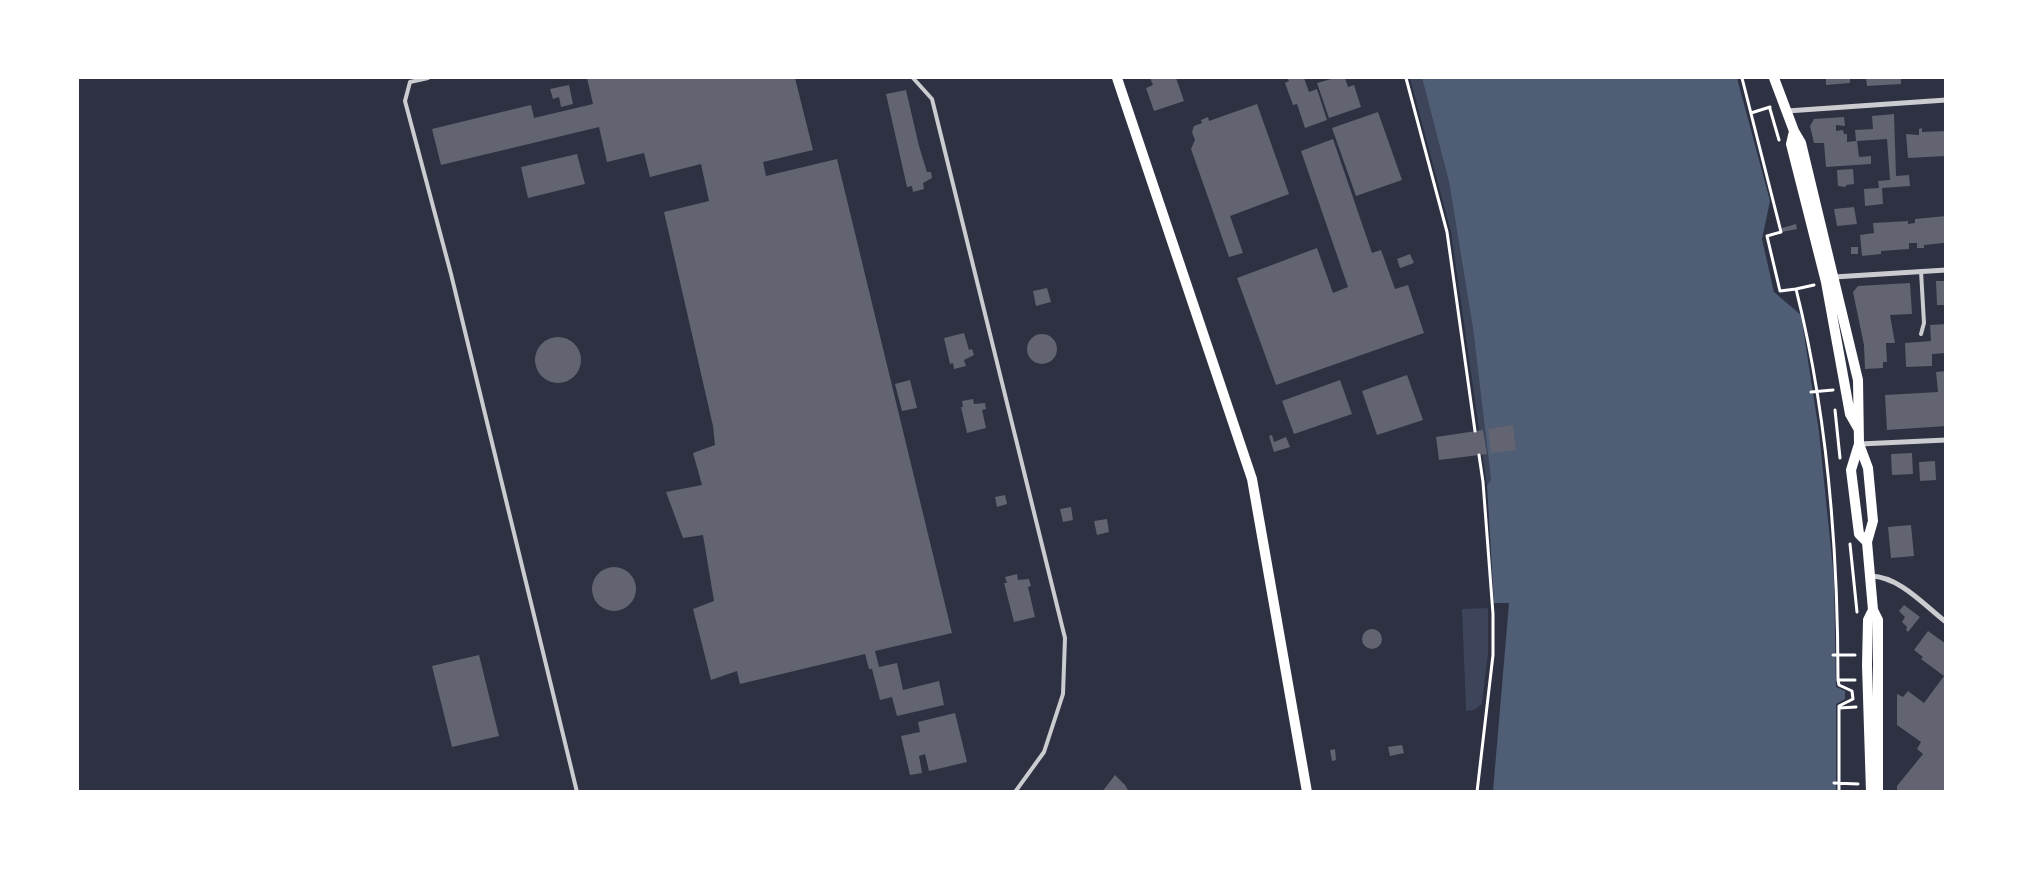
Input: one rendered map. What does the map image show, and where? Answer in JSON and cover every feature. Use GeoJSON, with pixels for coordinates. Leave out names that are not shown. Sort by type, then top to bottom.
{"type":"FeatureCollection","features":[{"type":"Feature","properties":{"kind":"main road"},"geometry":{"type":"LineString","coordinates":[[1117,78],[1252,479],[1307,792]]}},
{"type":"Feature","properties":{"kind":"main road"},"geometry":{"type":"LineString","coordinates":[[1774,78],[1782,94]]}},
{"type":"Feature","properties":{"kind":"main road"},"geometry":{"type":"LineString","coordinates":[[1780,78],[1787,111],[1800,143],[1858,380],[1860,407],[1859,444],[1867,462],[1873,522],[1867,542],[1873,610],[1878,620],[1878,792]]}},
{"type":"Feature","properties":{"kind":"main road"},"geometry":{"type":"LineString","coordinates":[[1794,131],[1791,144],[1826,282],[1850,414],[1858,429]]}},
{"type":"Feature","properties":{"kind":"main road"},"geometry":{"type":"LineString","coordinates":[[1859,444],[1851,470],[1859,534],[1867,542]]}},
{"type":"Feature","properties":{"kind":"main road"},"geometry":{"type":"LineString","coordinates":[[1871,792],[1867,664],[1868,620],[1873,610]]}},
{"type":"Feature","properties":{"kind":"street"},"geometry":{"type":"LineString","coordinates":[[1787,111],[1946,100]]}},
{"type":"Feature","properties":{"kind":"street"},"geometry":{"type":"LineString","coordinates":[[1834,277],[1946,270]]}},
{"type":"Feature","properties":{"kind":"street"},"geometry":{"type":"LineString","coordinates":[[1859,444],[1946,440]]}},
{"type":"Feature","properties":{"kind":"street"},"geometry":{"type":"LineString","coordinates":[[1871,576],[1883,577],[1900,586],[1946,622]]}},
{"type":"Feature","properties":{"kind":"lane"},"geometry":{"type":"LineString","coordinates":[[428,78],[410,82],[405,101],[471,355],[576,792]]}},
{"type":"Feature","properties":{"kind":"lane"},"geometry":{"type":"LineString","coordinates":[[912,78],[932,99],[1065,638],[1063,694],[1044,752],[1015,792]]}},
{"type":"Feature","properties":{"kind":"lane"},"geometry":{"type":"LineString","coordinates":[[1921,271],[1924,323],[1921,334]]}},
{"type":"Feature","properties":{"kind":"path"},"geometry":{"type":"LineString","coordinates":[[1406,78],[1447,232],[1475,432]]}},
{"type":"Feature","properties":{"kind":"path"},"geometry":{"type":"LineString","coordinates":[[1742,78],[1781,232],[1767,236],[1780,291],[1814,285]]}},
{"type":"Feature","properties":{"kind":"path"},"geometry":{"type":"LineString","coordinates":[[1767,98],[1781,149]]}},
{"type":"Feature","properties":{"kind":"path"},"geometry":{"type":"LineString","coordinates":[[1752,113],[1770,106]]}},
{"type":"Feature","properties":{"kind":"path"},"geometry":{"type":"LineString","coordinates":[[1813,278],[1816,294]]}},
{"type":"Feature","properties":{"kind":"path"},"geometry":{"type":"LineString","coordinates":[[1796,289],[1818,393],[1831,506],[1838,596],[1838,680],[1839,685],[1852,691],[1853,699],[1839,706],[1840,792]]}},
{"type":"Feature","properties":{"kind":"path"},"geometry":{"type":"LineString","coordinates":[[1832,381],[1833,397]]}},
{"type":"Feature","properties":{"kind":"path"},"geometry":{"type":"LineString","coordinates":[[1812,392],[1832,390]]}},
{"type":"Feature","properties":{"kind":"path"},"geometry":{"type":"LineString","coordinates":[[1834,405],[1841,462]]}},
{"type":"Feature","properties":{"kind":"path"},"geometry":{"type":"LineString","coordinates":[[1477,792],[1492,655],[1493,614],[1484,482],[1479,455]]}},
{"type":"Feature","properties":{"kind":"path"},"geometry":{"type":"LineString","coordinates":[[1849,534],[1857,619]]}},
{"type":"Feature","properties":{"kind":"path"},"geometry":{"type":"LineString","coordinates":[[1857,646],[1857,663]]}},
{"type":"Feature","properties":{"kind":"path"},"geometry":{"type":"LineString","coordinates":[[1833,655],[1857,655]]}},
{"type":"Feature","properties":{"kind":"path"},"geometry":{"type":"LineString","coordinates":[[1857,672],[1857,716]]}},
{"type":"Feature","properties":{"kind":"path"},"geometry":{"type":"LineString","coordinates":[[1838,680],[1857,680]]}},
{"type":"Feature","properties":{"kind":"path"},"geometry":{"type":"LineString","coordinates":[[1839,708],[1857,707]]}},
{"type":"Feature","properties":{"kind":"path"},"geometry":{"type":"LineString","coordinates":[[1858,775],[1858,792]]}},
{"type":"Feature","properties":{"kind":"path"},"geometry":{"type":"LineString","coordinates":[[1834,783],[1858,784]]}},
{"type":"Feature","properties":{"kind":"shaded area"},"geometry":{"type":"Polygon","coordinates":[[[1410,78],[1422,78],[1449,182],[1473,329],[1491,480],[1487,485],[1451,232],[1410,78]]]}},
{"type":"Feature","properties":{"kind":"shaded area"},"geometry":{"type":"Polygon","coordinates":[[[1422,78],[1737,78],[1770,201],[1762,239],[1774,292],[1801,315],[1819,432],[1834,579],[1836,687],[1845,691],[1845,699],[1836,704],[1836,791],[1493,791],[1509,603],[1494,603],[1487,485],[1491,480],[1473,329],[1449,182],[1422,78]]]}},
{"type":"Feature","properties":{"kind":"shaded area"},"geometry":{"type":"Polygon","coordinates":[[[1488,608],[1488,653],[1482,704],[1474,710],[1466,711],[1462,609],[1488,608]]]}},
{"type":"Feature","properties":{"kind":"building"},"geometry":{"type":"Polygon","coordinates":[[[587,78],[795,78],[813,150],[763,162],[766,176],[837,159],[952,633],[875,651],[879,667],[897,663],[903,690],[939,681],[944,705],[897,716],[892,697],[880,700],[872,669],[869,669],[865,654],[740,684],[737,671],[711,680],[693,609],[714,601],[703,535],[683,538],[666,492],[702,485],[693,453],[715,445],[713,426],[664,212],[709,201],[701,164],[650,177],[644,153],[607,162],[599,127],[441,165],[432,129],[531,105],[534,118],[593,104],[587,78]]]}},
{"type":"Feature","properties":{"kind":"building"},"geometry":{"type":"Polygon","coordinates":[[[1150,78],[1176,78],[1184,101],[1154,111],[1146,88],[1153,85],[1150,78]]]}},
{"type":"Feature","properties":{"kind":"building"},"geometry":{"type":"Polygon","coordinates":[[[1287,78],[1304,78],[1309,92],[1317,89],[1327,120],[1305,128],[1297,104],[1293,105],[1285,83],[1289,81],[1287,78]]]}},
{"type":"Feature","properties":{"kind":"building"},"geometry":{"type":"Polygon","coordinates":[[[1335,78],[1345,78],[1348,87],[1354,85],[1361,107],[1329,118],[1317,83],[1335,78]]]}},
{"type":"Feature","properties":{"kind":"building"},"geometry":{"type":"Polygon","coordinates":[[[1826,78],[1850,78],[1850,83],[1826,85],[1826,78]]]}},
{"type":"Feature","properties":{"kind":"building"},"geometry":{"type":"Polygon","coordinates":[[[1866,78],[1901,78],[1901,84],[1867,86],[1866,78]]]}},
{"type":"Feature","properties":{"kind":"building"},"geometry":{"type":"Polygon","coordinates":[[[569,85],[573,104],[561,107],[559,97],[553,99],[550,89],[569,85]]]}},
{"type":"Feature","properties":{"kind":"building"},"geometry":{"type":"Polygon","coordinates":[[[906,90],[919,146],[927,172],[931,172],[932,178],[923,183],[924,189],[913,192],[912,186],[907,187],[886,94],[906,90]]]}},
{"type":"Feature","properties":{"kind":"building"},"geometry":{"type":"Polygon","coordinates":[[[1257,104],[1289,194],[1230,216],[1243,253],[1229,257],[1191,149],[1195,140],[1192,132],[1194,126],[1202,123],[1201,120],[1208,117],[1209,121],[1257,104]]]}},
{"type":"Feature","properties":{"kind":"building"},"geometry":{"type":"Polygon","coordinates":[[[1378,112],[1402,180],[1356,196],[1332,128],[1378,112]]]}},
{"type":"Feature","properties":{"kind":"building"},"geometry":{"type":"Polygon","coordinates":[[[1894,114],[1896,176],[1909,175],[1910,186],[1882,188],[1883,204],[1865,206],[1864,189],[1879,188],[1878,181],[1890,180],[1887,139],[1857,141],[1859,157],[1871,156],[1871,164],[1826,167],[1824,143],[1814,143],[1810,126],[1814,119],[1844,117],[1845,126],[1836,125],[1836,131],[1843,130],[1844,134],[1847,134],[1847,142],[1856,141],[1855,130],[1873,129],[1872,116],[1894,114]]]}},
{"type":"Feature","properties":{"kind":"building"},"geometry":{"type":"Polygon","coordinates":[[[1922,128],[1922,132],[1946,131],[1946,156],[1908,158],[1906,134],[1919,135],[1919,129],[1922,128]]]}},
{"type":"Feature","properties":{"kind":"building"},"geometry":{"type":"Polygon","coordinates":[[[1333,139],[1372,253],[1381,250],[1395,289],[1408,285],[1424,333],[1276,385],[1237,278],[1317,248],[1333,293],[1348,287],[1301,151],[1333,139]]]}},
{"type":"Feature","properties":{"kind":"building"},"geometry":{"type":"Polygon","coordinates":[[[577,154],[585,184],[528,198],[521,167],[577,154]]]}},
{"type":"Feature","properties":{"kind":"building"},"geometry":{"type":"Polygon","coordinates":[[[1853,169],[1854,184],[1846,185],[1846,187],[1838,186],[1837,170],[1853,169]]]}},
{"type":"Feature","properties":{"kind":"building"},"geometry":{"type":"Polygon","coordinates":[[[1854,207],[1857,224],[1837,226],[1834,209],[1854,207]]]}},
{"type":"Feature","properties":{"kind":"building"},"geometry":{"type":"Polygon","coordinates":[[[1946,216],[1946,248],[1944,243],[1924,245],[1924,248],[1917,248],[1917,243],[1909,243],[1909,249],[1881,251],[1881,254],[1862,256],[1860,235],[1874,233],[1873,223],[1908,221],[1908,224],[1915,223],[1915,219],[1946,216]]]}},
{"type":"Feature","properties":{"kind":"building"},"geometry":{"type":"Polygon","coordinates":[[[1796,224],[1797,229],[1782,232],[1782,228],[1796,224]]]}},
{"type":"Feature","properties":{"kind":"building"},"geometry":{"type":"Polygon","coordinates":[[[1851,247],[1858,247],[1858,254],[1851,254],[1851,247]]]}},
{"type":"Feature","properties":{"kind":"building"},"geometry":{"type":"Polygon","coordinates":[[[1410,254],[1414,263],[1400,268],[1397,259],[1410,254]]]}},
{"type":"Feature","properties":{"kind":"building"},"geometry":{"type":"Polygon","coordinates":[[[1936,281],[1946,281],[1946,305],[1937,305],[1936,281]]]}},
{"type":"Feature","properties":{"kind":"building"},"geometry":{"type":"Polygon","coordinates":[[[1910,283],[1912,314],[1890,315],[1895,343],[1886,343],[1887,362],[1883,362],[1883,368],[1865,369],[1864,345],[1853,292],[1858,286],[1910,283]]]}},
{"type":"Feature","properties":{"kind":"building"},"geometry":{"type":"Polygon","coordinates":[[[1047,288],[1051,302],[1036,306],[1033,291],[1047,288]]]}},
{"type":"Feature","properties":{"kind":"building"},"geometry":{"type":"Polygon","coordinates":[[[1946,324],[1946,353],[1932,354],[1932,366],[1906,367],[1905,343],[1931,341],[1930,325],[1946,324]]]}},
{"type":"Feature","properties":{"kind":"building"},"geometry":{"type":"Polygon","coordinates":[[[964,333],[969,350],[972,349],[974,355],[964,360],[966,366],[954,369],[953,363],[950,364],[944,338],[964,333]]]}},
{"type":"Feature","properties":{"kind":"building"},"geometry":{"type":"Polygon","coordinates":[[[1042,334],[1053,338],[1057,349],[1053,360],[1042,364],[1031,360],[1027,349],[1031,338],[1042,334]]]}},
{"type":"Feature","properties":{"kind":"building"},"geometry":{"type":"Polygon","coordinates":[[[558,337],[571,341],[577,347],[581,360],[577,373],[571,379],[558,383],[545,379],[539,373],[535,360],[539,347],[545,341],[558,337]]]}},
{"type":"Feature","properties":{"kind":"building"},"geometry":{"type":"Polygon","coordinates":[[[1946,371],[1946,426],[1887,430],[1885,395],[1938,392],[1936,372],[1946,371]]]}},
{"type":"Feature","properties":{"kind":"building"},"geometry":{"type":"Polygon","coordinates":[[[1407,375],[1423,420],[1377,435],[1362,391],[1407,375]]]}},
{"type":"Feature","properties":{"kind":"building"},"geometry":{"type":"Polygon","coordinates":[[[910,380],[917,408],[902,411],[895,384],[910,380]]]}},
{"type":"Feature","properties":{"kind":"building"},"geometry":{"type":"Polygon","coordinates":[[[1340,380],[1352,414],[1294,434],[1282,401],[1340,380]]]}},
{"type":"Feature","properties":{"kind":"building"},"geometry":{"type":"Polygon","coordinates":[[[973,399],[974,404],[985,403],[986,409],[982,410],[986,428],[967,433],[961,407],[963,407],[962,401],[973,399]]]}},
{"type":"Feature","properties":{"kind":"building"},"geometry":{"type":"Polygon","coordinates":[[[1513,425],[1516,450],[1491,453],[1488,429],[1513,425]]]}},
{"type":"Feature","properties":{"kind":"building"},"geometry":{"type":"Polygon","coordinates":[[[1483,430],[1487,454],[1439,460],[1436,437],[1483,430]]]}},
{"type":"Feature","properties":{"kind":"building"},"geometry":{"type":"Polygon","coordinates":[[[1272,435],[1274,442],[1286,437],[1290,447],[1274,452],[1269,436],[1272,435]]]}},
{"type":"Feature","properties":{"kind":"building"},"geometry":{"type":"Polygon","coordinates":[[[1912,453],[1913,474],[1892,475],[1891,454],[1912,453]]]}},
{"type":"Feature","properties":{"kind":"building"},"geometry":{"type":"Polygon","coordinates":[[[1935,461],[1936,480],[1920,481],[1919,462],[1935,461]]]}},
{"type":"Feature","properties":{"kind":"building"},"geometry":{"type":"Polygon","coordinates":[[[1005,495],[1007,504],[997,507],[995,497],[1005,495]]]}},
{"type":"Feature","properties":{"kind":"building"},"geometry":{"type":"Polygon","coordinates":[[[1071,507],[1073,520],[1063,522],[1060,509],[1071,507]]]}},
{"type":"Feature","properties":{"kind":"building"},"geometry":{"type":"Polygon","coordinates":[[[1107,519],[1109,532],[1097,535],[1094,521],[1107,519]]]}},
{"type":"Feature","properties":{"kind":"building"},"geometry":{"type":"Polygon","coordinates":[[[1911,525],[1914,556],[1891,558],[1888,527],[1911,525]]]}},
{"type":"Feature","properties":{"kind":"building"},"geometry":{"type":"Polygon","coordinates":[[[618,567],[630,573],[635,580],[635,598],[630,605],[623,610],[610,611],[602,608],[595,601],[592,585],[595,577],[602,570],[618,567]]]}},
{"type":"Feature","properties":{"kind":"building"},"geometry":{"type":"Polygon","coordinates":[[[1017,574],[1018,580],[1029,579],[1031,586],[1028,587],[1035,617],[1014,622],[1004,583],[1007,583],[1005,577],[1017,574]]]}},
{"type":"Feature","properties":{"kind":"building"},"geometry":{"type":"Polygon","coordinates":[[[1904,605],[1920,617],[1908,632],[1906,630],[1907,627],[1902,622],[1905,617],[1899,611],[1904,605]]]}},
{"type":"Feature","properties":{"kind":"building"},"geometry":{"type":"Polygon","coordinates":[[[1368,629],[1376,629],[1382,635],[1382,643],[1376,649],[1368,649],[1362,643],[1362,635],[1368,629]]]}},
{"type":"Feature","properties":{"kind":"building"},"geometry":{"type":"Polygon","coordinates":[[[1928,631],[1946,644],[1946,792],[1897,792],[1897,786],[1923,754],[1917,749],[1921,742],[1897,725],[1897,694],[1903,697],[1908,691],[1924,703],[1944,676],[1921,659],[1923,657],[1914,650],[1928,631]]]}},
{"type":"Feature","properties":{"kind":"building"},"geometry":{"type":"Polygon","coordinates":[[[479,655],[499,736],[452,747],[432,666],[479,655]]]}},
{"type":"Feature","properties":{"kind":"building"},"geometry":{"type":"Polygon","coordinates":[[[955,713],[967,762],[929,771],[925,754],[919,756],[922,773],[910,775],[901,736],[920,732],[918,722],[955,713]]]}},
{"type":"Feature","properties":{"kind":"building"},"geometry":{"type":"Polygon","coordinates":[[[1402,745],[1404,753],[1390,756],[1388,747],[1402,745]]]}},
{"type":"Feature","properties":{"kind":"building"},"geometry":{"type":"Polygon","coordinates":[[[1335,749],[1336,760],[1332,761],[1330,750],[1335,749]]]}},
{"type":"Feature","properties":{"kind":"building"},"geometry":{"type":"Polygon","coordinates":[[[1115,775],[1125,785],[1129,792],[1102,792],[1115,775]]]}}]}
